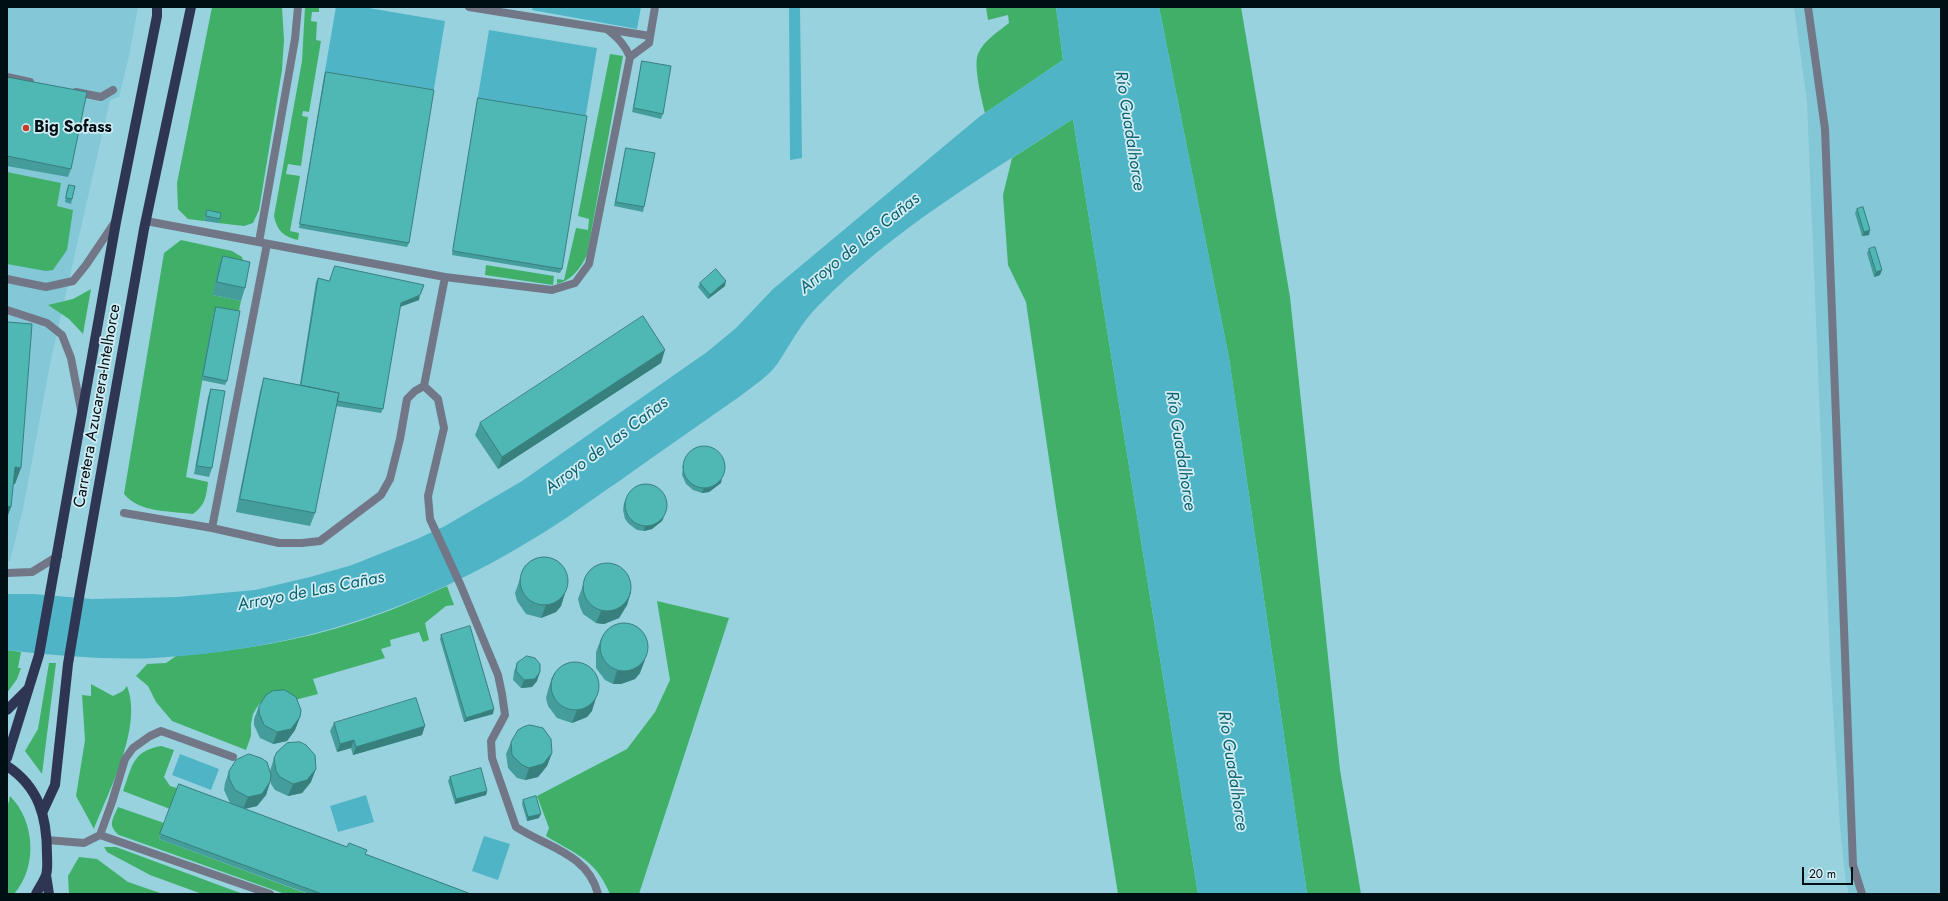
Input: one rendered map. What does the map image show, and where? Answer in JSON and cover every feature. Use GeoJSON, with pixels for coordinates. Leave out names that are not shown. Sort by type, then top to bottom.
{"type":"FeatureCollection","features":[{"type":"Feature","properties":{"kind":"main road","name":"Carretera Azucarera-Intelhorce"},"geometry":{"type":"LineString","coordinates":[[7,758],[39,655],[50,589],[58,556],[116,222],[157,16],[156,7]]}},
{"type":"Feature","properties":{"kind":"main road","name":"Carretera Azucarera-Intelhorce"},"geometry":{"type":"LineString","coordinates":[[43,812],[55,785],[68,664],[80,592],[146,221],[191,7]]}},
{"type":"Feature","properties":{"kind":"main road"},"geometry":{"type":"LineString","coordinates":[[7,710],[29,687]]}},
{"type":"Feature","properties":{"kind":"main road"},"geometry":{"type":"LineString","coordinates":[[7,766],[19,774],[32,790],[43,812],[47,840],[46,875],[49,894]]}},
{"type":"Feature","properties":{"kind":"main road"},"geometry":{"type":"LineString","coordinates":[[36,894],[46,875]]}},
{"type":"Feature","properties":{"kind":"street"},"geometry":{"type":"LineString","coordinates":[[259,242],[295,39],[298,7]]}},
{"type":"Feature","properties":{"kind":"street"},"geometry":{"type":"LineString","coordinates":[[469,7],[650,36]]}},
{"type":"Feature","properties":{"kind":"street"},"geometry":{"type":"LineString","coordinates":[[630,57],[649,43],[655,7]]}},
{"type":"Feature","properties":{"kind":"street"},"geometry":{"type":"LineString","coordinates":[[1808,7],[1824,130],[1853,865],[1862,894]]}},
{"type":"Feature","properties":{"kind":"street"},"geometry":{"type":"LineString","coordinates":[[146,221],[445,277],[552,290],[575,283],[589,264],[630,57],[627,49],[619,39],[607,30]]}},
{"type":"Feature","properties":{"kind":"street"},"geometry":{"type":"LineString","coordinates":[[7,77],[40,85]]}},
{"type":"Feature","properties":{"kind":"street"},"geometry":{"type":"LineString","coordinates":[[71,91],[101,96],[113,90]]}},
{"type":"Feature","properties":{"kind":"street"},"geometry":{"type":"LineString","coordinates":[[7,279],[46,287],[73,281],[116,222]]}},
{"type":"Feature","properties":{"kind":"street"},"geometry":{"type":"LineString","coordinates":[[212,528],[267,244]]}},
{"type":"Feature","properties":{"kind":"street"},"geometry":{"type":"LineString","coordinates":[[424,386],[445,277]]}},
{"type":"Feature","properties":{"kind":"street"},"geometry":{"type":"LineString","coordinates":[[7,310],[46,323],[62,335],[71,358],[82,415]]}},
{"type":"Feature","properties":{"kind":"street"},"geometry":{"type":"LineString","coordinates":[[124,512],[212,528],[279,543],[320,541],[381,495],[390,479],[400,439],[407,399],[415,391],[424,386]]}},
{"type":"Feature","properties":{"kind":"street"},"geometry":{"type":"LineString","coordinates":[[424,386],[438,399],[444,428],[428,496],[430,520],[498,675],[502,694],[505,715],[491,741],[492,758],[516,827],[571,856],[588,870],[598,894]]}},
{"type":"Feature","properties":{"kind":"street"},"geometry":{"type":"LineString","coordinates":[[7,573],[32,572],[58,556]]}},
{"type":"Feature","properties":{"kind":"street"},"geometry":{"type":"LineString","coordinates":[[47,840],[84,843],[100,835],[125,759],[133,748],[150,736],[161,731],[233,757]]}},
{"type":"Feature","properties":{"kind":"street"},"geometry":{"type":"LineString","coordinates":[[100,835],[270,894]]}},
{"type":"Feature","properties":{"kind":"shaded area"},"geometry":{"type":"Polygon","coordinates":[[[7,7],[138,7],[129,56],[119,97],[110,100],[51,359],[23,509],[10,561],[7,561],[7,7]]]}},
{"type":"Feature","properties":{"kind":"shaded area"},"geometry":{"type":"Polygon","coordinates":[[[1794,7],[1941,7],[1941,894],[1849,894],[1846,883],[1840,827],[1830,660],[1807,102],[1794,7]]]}},
{"type":"Feature","properties":{"kind":"green space"},"geometry":{"type":"Polygon","coordinates":[[[212,7],[282,7],[284,40],[282,70],[259,210],[253,223],[244,226],[218,223],[219,217],[205,215],[204,221],[188,219],[178,209],[177,183],[212,7]]]}},
{"type":"Feature","properties":{"kind":"green space"},"geometry":{"type":"Polygon","coordinates":[[[305,7],[319,7],[319,12],[312,12],[311,21],[317,22],[316,40],[321,41],[309,112],[303,111],[302,116],[308,117],[301,166],[288,164],[286,174],[300,176],[290,231],[299,233],[298,240],[285,235],[279,229],[274,216],[302,61],[305,7]]]}},
{"type":"Feature","properties":{"kind":"green space"},"geometry":{"type":"Polygon","coordinates":[[[986,7],[1056,7],[1063,60],[985,113],[977,74],[978,54],[988,40],[1009,23],[1008,15],[988,20],[986,7]]]}},
{"type":"Feature","properties":{"kind":"green space"},"geometry":{"type":"Polygon","coordinates":[[[1159,7],[1241,7],[1290,297],[1340,770],[1361,894],[1307,894],[1229,358],[1159,7]]]}},
{"type":"Feature","properties":{"kind":"green space"},"geometry":{"type":"Polygon","coordinates":[[[610,54],[623,56],[587,255],[571,277],[557,284],[557,279],[564,280],[576,228],[588,230],[589,219],[578,216],[610,54]]]}},
{"type":"Feature","properties":{"kind":"green space"},"geometry":{"type":"Polygon","coordinates":[[[1073,119],[1198,894],[1118,894],[1056,507],[1026,302],[1008,265],[1003,195],[1012,158],[1073,119]]]}},
{"type":"Feature","properties":{"kind":"green space"},"geometry":{"type":"Polygon","coordinates":[[[7,172],[61,183],[57,206],[73,210],[67,250],[53,270],[46,271],[7,264],[7,172]]]}},
{"type":"Feature","properties":{"kind":"green space"},"geometry":{"type":"Polygon","coordinates":[[[181,240],[232,251],[242,257],[246,274],[213,295],[241,301],[238,315],[214,311],[186,477],[208,482],[204,501],[193,514],[147,508],[138,505],[124,494],[164,253],[181,240]]]}},
{"type":"Feature","properties":{"kind":"green space"},"geometry":{"type":"Polygon","coordinates":[[[486,265],[554,276],[553,285],[485,275],[486,265]]]}},
{"type":"Feature","properties":{"kind":"green space"},"geometry":{"type":"Polygon","coordinates":[[[91,289],[83,334],[69,319],[48,305],[73,299],[91,289]]]}},
{"type":"Feature","properties":{"kind":"green space"},"geometry":{"type":"Polygon","coordinates":[[[447,586],[454,605],[446,606],[425,623],[429,640],[423,642],[419,632],[390,640],[391,646],[381,649],[385,658],[313,679],[318,694],[295,700],[267,699],[259,704],[253,714],[251,736],[246,750],[172,721],[156,702],[148,686],[136,676],[147,664],[166,663],[176,656],[245,648],[290,640],[335,629],[391,610],[447,586]]]}},
{"type":"Feature","properties":{"kind":"green space"},"geometry":{"type":"Polygon","coordinates":[[[657,601],[729,618],[639,894],[610,894],[604,882],[591,865],[576,853],[546,836],[549,828],[537,796],[627,749],[655,712],[670,680],[657,601]]]}},
{"type":"Feature","properties":{"kind":"green space"},"geometry":{"type":"Polygon","coordinates":[[[7,650],[21,652],[18,668],[21,668],[17,679],[7,693],[7,650]]]}},
{"type":"Feature","properties":{"kind":"green space"},"geometry":{"type":"Polygon","coordinates":[[[49,663],[56,663],[42,774],[25,751],[38,729],[49,663]]]}},
{"type":"Feature","properties":{"kind":"green space"},"geometry":{"type":"Polygon","coordinates":[[[91,684],[113,696],[123,691],[127,686],[131,702],[131,720],[128,739],[115,777],[94,829],[76,796],[85,740],[82,695],[91,696],[91,684]]]}},
{"type":"Feature","properties":{"kind":"green space"},"geometry":{"type":"Polygon","coordinates":[[[161,746],[174,750],[164,777],[170,786],[177,788],[170,809],[123,791],[134,761],[151,748],[161,746]]]}},
{"type":"Feature","properties":{"kind":"green space"},"geometry":{"type":"Polygon","coordinates":[[[10,796],[25,818],[29,831],[30,844],[30,858],[27,871],[22,883],[14,894],[7,894],[7,809],[10,796]]]}},
{"type":"Feature","properties":{"kind":"green space"},"geometry":{"type":"Polygon","coordinates":[[[118,807],[164,823],[159,839],[308,894],[285,894],[119,835],[112,825],[113,818],[118,807]]]}},
{"type":"Feature","properties":{"kind":"green space"},"geometry":{"type":"Polygon","coordinates":[[[104,847],[116,847],[243,894],[202,894],[150,875],[107,852],[104,847]]]}},
{"type":"Feature","properties":{"kind":"green space"},"geometry":{"type":"Polygon","coordinates":[[[79,857],[97,859],[128,882],[163,894],[69,894],[68,876],[79,857]]]}},
{"type":"Feature","properties":{"kind":"water"},"geometry":{"type":"Polygon","coordinates":[[[336,7],[363,7],[445,21],[433,95],[324,76],[336,7]]]}},
{"type":"Feature","properties":{"kind":"water"},"geometry":{"type":"Polygon","coordinates":[[[533,7],[641,7],[637,29],[532,10],[533,7]]]}},
{"type":"Feature","properties":{"kind":"water"},"geometry":{"type":"Polygon","coordinates":[[[789,7],[800,7],[802,158],[790,160],[789,7]]]}},
{"type":"Feature","properties":{"kind":"water"},"geometry":{"type":"Polygon","coordinates":[[[1056,7],[1159,7],[1229,358],[1307,894],[1198,894],[1073,119],[940,205],[877,253],[847,278],[818,306],[801,326],[770,373],[739,397],[548,530],[493,562],[447,585],[401,605],[354,622],[307,635],[257,646],[155,658],[63,656],[7,650],[7,594],[33,594],[92,599],[178,597],[255,590],[352,565],[417,539],[445,526],[522,481],[707,352],[736,328],[773,289],[979,117],[1063,60],[1056,7]]]}},
{"type":"Feature","properties":{"kind":"water"},"geometry":{"type":"Polygon","coordinates":[[[489,30],[597,48],[585,120],[477,102],[489,30]]]}},
{"type":"Feature","properties":{"kind":"water"},"geometry":{"type":"Polygon","coordinates":[[[180,754],[219,769],[211,790],[172,775],[180,754]]]}},
{"type":"Feature","properties":{"kind":"water"},"geometry":{"type":"Polygon","coordinates":[[[366,795],[374,822],[338,832],[330,806],[366,795]]]}},
{"type":"Feature","properties":{"kind":"water"},"geometry":{"type":"Polygon","coordinates":[[[484,836],[510,844],[498,880],[472,871],[484,836]]]}},
{"type":"Feature","properties":{"kind":"building"},"geometry":{"type":"Polygon","coordinates":[[[642,61],[671,66],[663,114],[634,108],[642,61]]]}},
{"type":"Feature","properties":{"kind":"building"},"geometry":{"type":"Polygon","coordinates":[[[326,72],[434,90],[409,243],[300,224],[326,72]]]}},
{"type":"Feature","properties":{"kind":"building"},"geometry":{"type":"Polygon","coordinates":[[[7,77],[87,92],[71,169],[7,156],[7,77]]]}},
{"type":"Feature","properties":{"kind":"building"},"geometry":{"type":"Polygon","coordinates":[[[478,98],[587,116],[562,269],[453,251],[478,98]]]}},
{"type":"Feature","properties":{"kind":"building"},"geometry":{"type":"Polygon","coordinates":[[[626,148],[655,153],[644,207],[616,202],[626,148]]]}},
{"type":"Feature","properties":{"kind":"building"},"geometry":{"type":"Polygon","coordinates":[[[69,185],[75,186],[72,199],[66,198],[69,185]]]}},
{"type":"Feature","properties":{"kind":"building"},"geometry":{"type":"Polygon","coordinates":[[[1863,207],[1870,230],[1864,232],[1857,209],[1863,207]]]}},
{"type":"Feature","properties":{"kind":"building"},"geometry":{"type":"Polygon","coordinates":[[[207,210],[221,213],[220,219],[206,216],[207,210]]]}},
{"type":"Feature","properties":{"kind":"building"},"geometry":{"type":"Polygon","coordinates":[[[1875,247],[1882,270],[1876,272],[1869,249],[1875,247]]]}},
{"type":"Feature","properties":{"kind":"building"},"geometry":{"type":"Polygon","coordinates":[[[223,256],[250,262],[245,288],[217,282],[223,256]]]}},
{"type":"Feature","properties":{"kind":"building"},"geometry":{"type":"Polygon","coordinates":[[[335,266],[424,285],[420,295],[401,303],[383,409],[337,401],[339,393],[300,385],[318,278],[329,281],[335,266]]]}},
{"type":"Feature","properties":{"kind":"building"},"geometry":{"type":"Polygon","coordinates":[[[716,269],[726,281],[710,295],[700,283],[716,269]]]}},
{"type":"Feature","properties":{"kind":"building"},"geometry":{"type":"Polygon","coordinates":[[[216,307],[240,311],[227,381],[203,376],[216,307]]]}},
{"type":"Feature","properties":{"kind":"building"},"geometry":{"type":"Polygon","coordinates":[[[643,316],[665,350],[502,457],[480,423],[643,316]]]}},
{"type":"Feature","properties":{"kind":"building"},"geometry":{"type":"Polygon","coordinates":[[[7,322],[32,324],[21,468],[15,467],[11,507],[7,506],[7,322]]]}},
{"type":"Feature","properties":{"kind":"building"},"geometry":{"type":"Polygon","coordinates":[[[264,378],[339,393],[315,513],[240,499],[264,378]]]}},
{"type":"Feature","properties":{"kind":"building"},"geometry":{"type":"Polygon","coordinates":[[[211,389],[225,391],[212,468],[197,466],[211,389]]]}},
{"type":"Feature","properties":{"kind":"building"},"geometry":{"type":"Polygon","coordinates":[[[704,446],[719,452],[725,467],[719,482],[704,488],[689,482],[683,467],[689,452],[704,446]]]}},
{"type":"Feature","properties":{"kind":"building"},"geometry":{"type":"Polygon","coordinates":[[[646,484],[661,490],[667,505],[661,520],[646,526],[631,520],[625,505],[631,490],[646,484]]]}},
{"type":"Feature","properties":{"kind":"building"},"geometry":{"type":"Polygon","coordinates":[[[544,557],[553,559],[561,564],[566,572],[568,581],[566,590],[561,598],[553,603],[544,605],[535,603],[527,598],[522,590],[520,581],[522,572],[527,564],[535,559],[544,557]]]}},
{"type":"Feature","properties":{"kind":"building"},"geometry":{"type":"Polygon","coordinates":[[[607,563],[616,565],[624,570],[629,578],[631,587],[629,596],[624,604],[616,609],[607,611],[598,609],[590,604],[585,596],[583,587],[585,578],[590,570],[598,565],[607,563]]]}},
{"type":"Feature","properties":{"kind":"building"},"geometry":{"type":"Polygon","coordinates":[[[624,623],[633,625],[641,630],[646,638],[648,647],[646,656],[641,664],[633,669],[624,671],[615,669],[607,664],[602,656],[600,647],[602,638],[607,630],[615,625],[624,623]]]}},
{"type":"Feature","properties":{"kind":"building"},"geometry":{"type":"Polygon","coordinates":[[[470,626],[494,709],[466,718],[441,635],[470,626]]]}},
{"type":"Feature","properties":{"kind":"building"},"geometry":{"type":"Polygon","coordinates":[[[527,656],[535,658],[540,664],[540,672],[535,679],[524,680],[516,671],[517,663],[527,656]]]}},
{"type":"Feature","properties":{"kind":"building"},"geometry":{"type":"Polygon","coordinates":[[[575,662],[584,664],[592,669],[597,677],[599,686],[597,695],[592,703],[584,708],[575,710],[566,708],[558,703],[553,695],[551,686],[553,677],[558,669],[566,664],[575,662]]]}},
{"type":"Feature","properties":{"kind":"building"},"geometry":{"type":"Polygon","coordinates":[[[285,690],[296,697],[301,710],[300,717],[291,729],[277,732],[264,725],[259,713],[259,706],[266,695],[272,691],[285,690]]]}},
{"type":"Feature","properties":{"kind":"building"},"geometry":{"type":"Polygon","coordinates":[[[416,698],[425,726],[356,747],[354,740],[340,744],[334,723],[416,698]]]}},
{"type":"Feature","properties":{"kind":"building"},"geometry":{"type":"Polygon","coordinates":[[[530,725],[543,728],[551,739],[552,753],[543,764],[529,768],[522,765],[512,755],[511,742],[518,730],[530,725]]]}},
{"type":"Feature","properties":{"kind":"building"},"geometry":{"type":"Polygon","coordinates":[[[300,742],[306,745],[315,755],[316,769],[307,780],[293,784],[280,777],[276,771],[274,758],[277,752],[287,743],[300,742]]]}},
{"type":"Feature","properties":{"kind":"building"},"geometry":{"type":"Polygon","coordinates":[[[249,754],[261,758],[267,762],[271,775],[270,782],[262,794],[248,797],[235,790],[229,778],[229,771],[236,760],[249,754]]]}},
{"type":"Feature","properties":{"kind":"building"},"geometry":{"type":"Polygon","coordinates":[[[481,768],[487,791],[456,799],[450,777],[481,768]]]}},
{"type":"Feature","properties":{"kind":"building"},"geometry":{"type":"Polygon","coordinates":[[[179,784],[347,847],[349,843],[367,850],[365,854],[471,894],[322,894],[160,834],[179,784]]]}},
{"type":"Feature","properties":{"kind":"building"},"geometry":{"type":"Polygon","coordinates":[[[536,796],[541,814],[528,817],[523,800],[536,796]]]}},
{"type":"Feature","properties":{"kind":"place","name":"Big Sofass"},"geometry":{"type":"Point","coordinates":[26,128]}},
{"type":"Feature","properties":{"kind":"water label","name":"Río Guadalhorce"},"geometry":{"type":"Point","coordinates":[1129,131]}},
{"type":"Feature","properties":{"kind":"water label","name":"Arroyo de Las Cañas"},"geometry":{"type":"Point","coordinates":[860,244]}},
{"type":"Feature","properties":{"kind":"water label","name":"Arroyo de Las Cañas"},"geometry":{"type":"Point","coordinates":[607,446]}},
{"type":"Feature","properties":{"kind":"water label","name":"Río Guadalhorce"},"geometry":{"type":"Point","coordinates":[1180,451]}},
{"type":"Feature","properties":{"kind":"water label","name":"Arroyo de Las Cañas"},"geometry":{"type":"Point","coordinates":[311,592]}},
{"type":"Feature","properties":{"kind":"water label","name":"Río Guadalhorce"},"geometry":{"type":"Point","coordinates":[1232,771]}}]}
